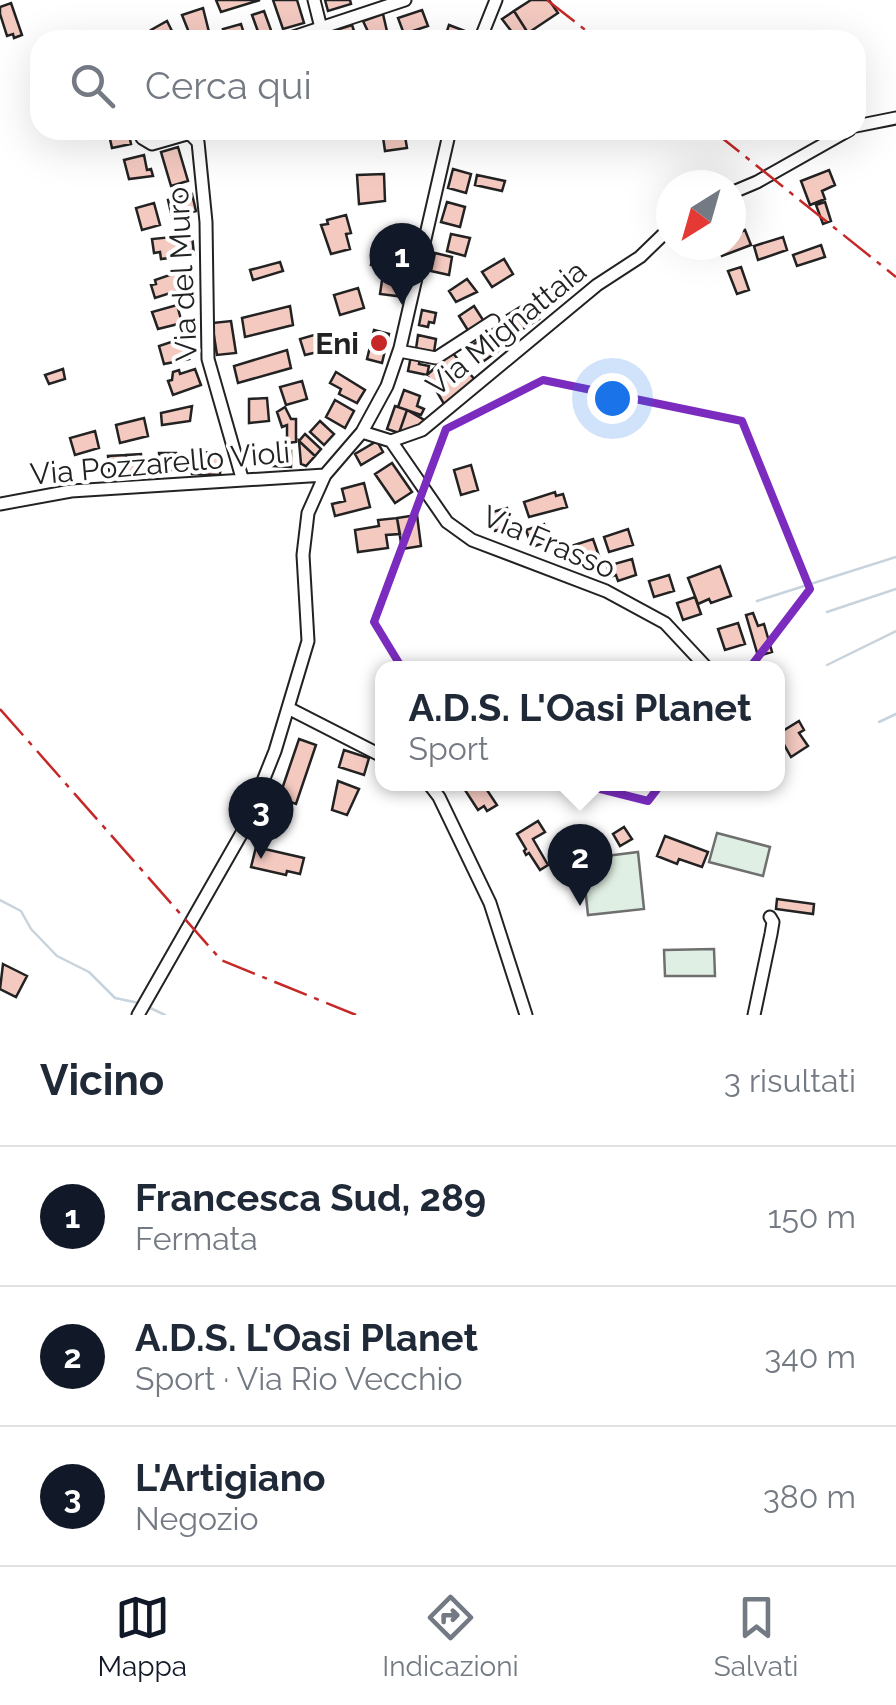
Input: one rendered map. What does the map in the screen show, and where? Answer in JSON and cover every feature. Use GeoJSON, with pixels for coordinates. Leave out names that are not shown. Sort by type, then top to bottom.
{"type":"FeatureCollection","features":[{"type":"Feature","properties":{"kind":"street"},"geometry":{"type":"LineString","coordinates":[[314,0],[322,30]]}},
{"type":"Feature","properties":{"kind":"street"},"geometry":{"type":"LineString","coordinates":[[333,30],[404,0]]}},
{"type":"Feature","properties":{"kind":"street"},"geometry":{"type":"LineString","coordinates":[[484,30],[496,0]]}},
{"type":"Feature","properties":{"kind":"street"},"geometry":{"type":"LineString","coordinates":[[866,124],[896,118]]}},
{"type":"Feature","properties":{"kind":"street","name":"Via del Muro"},"geometry":{"type":"LineString","coordinates":[[196,140],[206,222],[208,359],[242,478]]}},
{"type":"Feature","properties":{"kind":"street"},"geometry":{"type":"LineString","coordinates":[[140,1012],[243,831],[290,709],[308,641],[305,530],[325,476],[362,432],[388,386],[448,140]]}},
{"type":"Feature","properties":{"kind":"street"},"geometry":{"type":"LineString","coordinates":[[746,187],[832,140]]}},
{"type":"Feature","properties":{"kind":"street","name":"Via Mignattaia"},"geometry":{"type":"LineString","coordinates":[[392,441],[422,430],[656,241]]}},
{"type":"Feature","properties":{"kind":"street"},"geometry":{"type":"LineString","coordinates":[[399,351],[436,358],[493,321]]}},
{"type":"Feature","properties":{"kind":"street"},"geometry":{"type":"LineString","coordinates":[[362,432],[392,441]]}},
{"type":"Feature","properties":{"kind":"street","name":"Via Frasso"},"geometry":{"type":"LineString","coordinates":[[392,441],[447,522],[472,540],[606,591],[665,623],[700,661]]}},
{"type":"Feature","properties":{"kind":"street","name":"Via Pozzarello Violi"},"geometry":{"type":"LineString","coordinates":[[0,504],[71,490],[325,476]]}},
{"type":"Feature","properties":{"kind":"street"},"geometry":{"type":"LineString","coordinates":[[290,709],[375,752]]}},
{"type":"Feature","properties":{"kind":"street"},"geometry":{"type":"LineString","coordinates":[[435,791],[490,902],[526,1015]]}},
{"type":"Feature","properties":{"kind":"street"},"geometry":{"type":"LineString","coordinates":[[754,1015],[774,922],[770,917]]}},
{"type":"Feature","properties":{"kind":"highlighted area"},"geometry":{"type":"Polygon","coordinates":[[[543,380],[742,421],[810,589],[648,801],[453,752],[374,622],[446,429],[543,380]]]}},
{"type":"Feature","properties":{"kind":"green space"},"geometry":{"type":"Polygon","coordinates":[[[717,833],[770,847],[763,876],[709,862],[717,833]]]}},
{"type":"Feature","properties":{"kind":"green space"},"geometry":{"type":"Polygon","coordinates":[[[638,852],[644,909],[588,915],[582,859],[638,852]]]}},
{"type":"Feature","properties":{"kind":"green space"},"geometry":{"type":"Polygon","coordinates":[[[714,949],[715,976],[665,976],[664,950],[714,949]]]}},
{"type":"Feature","properties":{"kind":"building"},"geometry":{"type":"Polygon","coordinates":[[[216,0],[260,0],[221,12],[216,0]]]}},
{"type":"Feature","properties":{"kind":"building"},"geometry":{"type":"Polygon","coordinates":[[[273,0],[297,0],[304,23],[283,29],[273,0]]]}},
{"type":"Feature","properties":{"kind":"building"},"geometry":{"type":"Polygon","coordinates":[[[325,0],[350,0],[351,4],[328,11],[325,0]]]}},
{"type":"Feature","properties":{"kind":"building"},"geometry":{"type":"Polygon","coordinates":[[[531,0],[549,0],[558,13],[532,30],[526,30],[514,11],[531,0]]]}},
{"type":"Feature","properties":{"kind":"building"},"geometry":{"type":"Polygon","coordinates":[[[11,3],[22,35],[14,38],[13,34],[7,36],[0,14],[0,7],[11,3]]]}},
{"type":"Feature","properties":{"kind":"building"},"geometry":{"type":"Polygon","coordinates":[[[203,8],[208,30],[188,30],[182,15],[203,8]]]}},
{"type":"Feature","properties":{"kind":"building"},"geometry":{"type":"Polygon","coordinates":[[[422,10],[428,26],[402,30],[398,18],[422,10]]]}},
{"type":"Feature","properties":{"kind":"building"},"geometry":{"type":"Polygon","coordinates":[[[264,11],[271,30],[257,30],[252,15],[264,11]]]}},
{"type":"Feature","properties":{"kind":"building"},"geometry":{"type":"Polygon","coordinates":[[[514,11],[526,30],[510,30],[502,19],[514,11]]]}},
{"type":"Feature","properties":{"kind":"building"},"geometry":{"type":"Polygon","coordinates":[[[383,14],[387,30],[367,30],[363,21],[383,14]]]}},
{"type":"Feature","properties":{"kind":"building"},"geometry":{"type":"Polygon","coordinates":[[[167,21],[172,30],[151,30],[167,21]]]}},
{"type":"Feature","properties":{"kind":"building"},"geometry":{"type":"Polygon","coordinates":[[[241,24],[243,30],[223,30],[241,24]]]}},
{"type":"Feature","properties":{"kind":"building"},"geometry":{"type":"Polygon","coordinates":[[[110,140],[130,140],[131,144],[112,148],[110,140]]]}},
{"type":"Feature","properties":{"kind":"building"},"geometry":{"type":"Polygon","coordinates":[[[383,140],[406,140],[407,148],[385,151],[383,140]]]}},
{"type":"Feature","properties":{"kind":"building"},"geometry":{"type":"Polygon","coordinates":[[[178,147],[188,181],[171,186],[161,152],[178,147]]]}},
{"type":"Feature","properties":{"kind":"building"},"geometry":{"type":"Polygon","coordinates":[[[144,155],[147,170],[151,169],[153,176],[129,179],[124,160],[144,155]]]}},
{"type":"Feature","properties":{"kind":"building"},"geometry":{"type":"Polygon","coordinates":[[[453,169],[471,174],[466,193],[448,188],[453,169]]]}},
{"type":"Feature","properties":{"kind":"building"},"geometry":{"type":"Polygon","coordinates":[[[829,170],[835,185],[822,191],[825,199],[810,205],[801,181],[829,170]]]}},
{"type":"Feature","properties":{"kind":"building"},"geometry":{"type":"Polygon","coordinates":[[[384,174],[385,201],[359,204],[357,175],[384,174]]]}},
{"type":"Feature","properties":{"kind":"building"},"geometry":{"type":"Polygon","coordinates":[[[477,175],[505,181],[502,191],[475,185],[477,175]]]}},
{"type":"Feature","properties":{"kind":"building"},"geometry":{"type":"Polygon","coordinates":[[[192,194],[196,211],[172,217],[168,200],[192,194]]]}},
{"type":"Feature","properties":{"kind":"building"},"geometry":{"type":"Polygon","coordinates":[[[447,202],[465,207],[460,227],[441,222],[447,202]]]}},
{"type":"Feature","properties":{"kind":"building"},"geometry":{"type":"Polygon","coordinates":[[[825,202],[831,221],[823,224],[816,205],[825,202]]]}},
{"type":"Feature","properties":{"kind":"building"},"geometry":{"type":"Polygon","coordinates":[[[154,203],[160,225],[142,230],[136,208],[154,203]]]}},
{"type":"Feature","properties":{"kind":"building"},"geometry":{"type":"Polygon","coordinates":[[[346,215],[350,249],[331,254],[321,225],[346,215]]]}},
{"type":"Feature","properties":{"kind":"building"},"geometry":{"type":"Polygon","coordinates":[[[451,234],[470,238],[465,256],[447,251],[451,234]]]}},
{"type":"Feature","properties":{"kind":"building"},"geometry":{"type":"Polygon","coordinates":[[[192,235],[194,255],[161,259],[160,252],[154,253],[152,239],[192,235]]]}},
{"type":"Feature","properties":{"kind":"building"},"geometry":{"type":"Polygon","coordinates":[[[783,237],[787,250],[758,260],[754,246],[783,237]]]}},
{"type":"Feature","properties":{"kind":"building"},"geometry":{"type":"Polygon","coordinates":[[[821,245],[825,257],[797,266],[793,255],[821,245]]]}},
{"type":"Feature","properties":{"kind":"building"},"geometry":{"type":"Polygon","coordinates":[[[387,246],[404,248],[400,272],[383,270],[387,246]]]}},
{"type":"Feature","properties":{"kind":"building"},"geometry":{"type":"Polygon","coordinates":[[[374,249],[386,251],[384,267],[371,265],[374,249]]]}},
{"type":"Feature","properties":{"kind":"building"},"geometry":{"type":"Polygon","coordinates":[[[435,253],[452,257],[449,275],[431,271],[435,253]]]}},
{"type":"Feature","properties":{"kind":"building"},"geometry":{"type":"Polygon","coordinates":[[[504,259],[513,274],[492,287],[482,272],[504,259]]]}},
{"type":"Feature","properties":{"kind":"building"},"geometry":{"type":"Polygon","coordinates":[[[280,262],[283,271],[253,280],[250,270],[280,262]]]}},
{"type":"Feature","properties":{"kind":"building"},"geometry":{"type":"Polygon","coordinates":[[[741,267],[749,290],[737,294],[728,271],[741,267]]]}},
{"type":"Feature","properties":{"kind":"building"},"geometry":{"type":"Polygon","coordinates":[[[178,272],[183,289],[155,298],[151,285],[156,284],[155,280],[178,272]]]}},
{"type":"Feature","properties":{"kind":"building"},"geometry":{"type":"Polygon","coordinates":[[[383,274],[400,276],[397,296],[380,294],[383,274]]]}},
{"type":"Feature","properties":{"kind":"building"},"geometry":{"type":"Polygon","coordinates":[[[467,279],[477,292],[456,302],[449,291],[467,279]]]}},
{"type":"Feature","properties":{"kind":"building"},"geometry":{"type":"Polygon","coordinates":[[[358,288],[364,308],[340,315],[334,295],[358,288]]]}},
{"type":"Feature","properties":{"kind":"building"},"geometry":{"type":"Polygon","coordinates":[[[528,302],[539,319],[518,332],[507,315],[528,302]]]}},
{"type":"Feature","properties":{"kind":"building"},"geometry":{"type":"Polygon","coordinates":[[[177,305],[182,323],[158,329],[152,312],[177,305]]]}},
{"type":"Feature","properties":{"kind":"building"},"geometry":{"type":"Polygon","coordinates":[[[290,306],[293,325],[245,337],[242,318],[290,306]]]}},
{"type":"Feature","properties":{"kind":"building"},"geometry":{"type":"Polygon","coordinates":[[[474,306],[485,323],[469,332],[459,316],[474,306]]]}},
{"type":"Feature","properties":{"kind":"building"},"geometry":{"type":"Polygon","coordinates":[[[422,310],[436,313],[434,323],[429,322],[428,327],[419,325],[422,310]]]}},
{"type":"Feature","properties":{"kind":"building"},"geometry":{"type":"Polygon","coordinates":[[[231,321],[236,353],[217,355],[212,323],[231,321]]]}},
{"type":"Feature","properties":{"kind":"building"},"geometry":{"type":"Polygon","coordinates":[[[374,330],[389,334],[382,363],[367,359],[374,330]]]}},
{"type":"Feature","properties":{"kind":"building"},"geometry":{"type":"Polygon","coordinates":[[[321,333],[326,350],[305,355],[300,339],[321,333]]]}},
{"type":"Feature","properties":{"kind":"building"},"geometry":{"type":"Polygon","coordinates":[[[489,333],[498,351],[481,363],[470,347],[489,333]]]}},
{"type":"Feature","properties":{"kind":"building"},"geometry":{"type":"Polygon","coordinates":[[[418,335],[436,339],[434,352],[416,349],[418,335]]]}},
{"type":"Feature","properties":{"kind":"building"},"geometry":{"type":"Polygon","coordinates":[[[180,339],[189,359],[164,364],[159,346],[180,339]]]}},
{"type":"Feature","properties":{"kind":"building"},"geometry":{"type":"Polygon","coordinates":[[[287,350],[291,368],[238,383],[234,366],[287,350]]]}},
{"type":"Feature","properties":{"kind":"building"},"geometry":{"type":"Polygon","coordinates":[[[452,352],[475,380],[444,404],[427,375],[452,352]]]}},
{"type":"Feature","properties":{"kind":"building"},"geometry":{"type":"Polygon","coordinates":[[[411,356],[420,358],[419,364],[429,366],[427,375],[408,371],[411,356]]]}},
{"type":"Feature","properties":{"kind":"building"},"geometry":{"type":"Polygon","coordinates":[[[63,369],[65,379],[49,384],[45,375],[63,369]]]}},
{"type":"Feature","properties":{"kind":"building"},"geometry":{"type":"Polygon","coordinates":[[[195,369],[201,385],[173,395],[168,381],[172,380],[173,372],[195,369]]]}},
{"type":"Feature","properties":{"kind":"building"},"geometry":{"type":"Polygon","coordinates":[[[336,372],[365,390],[357,403],[339,394],[341,389],[330,383],[336,372]]]}},
{"type":"Feature","properties":{"kind":"building"},"geometry":{"type":"Polygon","coordinates":[[[302,381],[307,399],[286,405],[280,387],[302,381]]]}},
{"type":"Feature","properties":{"kind":"building"},"geometry":{"type":"Polygon","coordinates":[[[404,390],[420,396],[417,406],[424,409],[421,415],[398,407],[404,390]]]}},
{"type":"Feature","properties":{"kind":"building"},"geometry":{"type":"Polygon","coordinates":[[[267,398],[269,421],[249,423],[249,399],[267,398]]]}},
{"type":"Feature","properties":{"kind":"building"},"geometry":{"type":"Polygon","coordinates":[[[335,400],[354,411],[345,428],[326,417],[335,400]]]}},
{"type":"Feature","properties":{"kind":"building"},"geometry":{"type":"Polygon","coordinates":[[[192,406],[190,421],[162,425],[161,413],[192,406]]]}},
{"type":"Feature","properties":{"kind":"building"},"geometry":{"type":"Polygon","coordinates":[[[395,406],[407,410],[399,433],[387,429],[395,406]]]}},
{"type":"Feature","properties":{"kind":"building"},"geometry":{"type":"Polygon","coordinates":[[[285,407],[291,419],[296,419],[296,442],[287,443],[287,425],[282,427],[277,412],[285,407]]]}},
{"type":"Feature","properties":{"kind":"building"},"geometry":{"type":"Polygon","coordinates":[[[407,410],[426,421],[413,431],[399,433],[407,410]]]}},
{"type":"Feature","properties":{"kind":"building"},"geometry":{"type":"Polygon","coordinates":[[[144,418],[148,436],[120,443],[116,425],[144,418]]]}},
{"type":"Feature","properties":{"kind":"building"},"geometry":{"type":"Polygon","coordinates":[[[320,421],[334,434],[324,445],[310,432],[320,421]]]}},
{"type":"Feature","properties":{"kind":"building"},"geometry":{"type":"Polygon","coordinates":[[[95,431],[99,448],[75,455],[70,438],[95,431]]]}},
{"type":"Feature","properties":{"kind":"building"},"geometry":{"type":"Polygon","coordinates":[[[305,434],[321,449],[315,456],[299,441],[305,434]]]}},
{"type":"Feature","properties":{"kind":"building"},"geometry":{"type":"Polygon","coordinates":[[[299,441],[315,456],[306,466],[301,464],[299,441]]]}},
{"type":"Feature","properties":{"kind":"building"},"geometry":{"type":"Polygon","coordinates":[[[377,441],[383,452],[361,465],[355,454],[377,441]]]}},
{"type":"Feature","properties":{"kind":"building"},"geometry":{"type":"Polygon","coordinates":[[[274,450],[291,451],[291,467],[273,466],[274,450]]]}},
{"type":"Feature","properties":{"kind":"building"},"geometry":{"type":"Polygon","coordinates":[[[193,452],[221,453],[220,475],[192,474],[193,452]]]}},
{"type":"Feature","properties":{"kind":"building"},"geometry":{"type":"Polygon","coordinates":[[[159,453],[176,453],[176,470],[160,470],[159,453]]]}},
{"type":"Feature","properties":{"kind":"building"},"geometry":{"type":"Polygon","coordinates":[[[141,454],[143,474],[127,475],[126,455],[141,454]]]}},
{"type":"Feature","properties":{"kind":"building"},"geometry":{"type":"Polygon","coordinates":[[[126,455],[127,475],[110,477],[108,456],[126,455]]]}},
{"type":"Feature","properties":{"kind":"building"},"geometry":{"type":"Polygon","coordinates":[[[392,463],[412,492],[395,503],[375,474],[392,463]]]}},
{"type":"Feature","properties":{"kind":"building"},"geometry":{"type":"Polygon","coordinates":[[[471,465],[478,490],[461,495],[454,470],[471,465]]]}},
{"type":"Feature","properties":{"kind":"building"},"geometry":{"type":"Polygon","coordinates":[[[364,483],[370,507],[335,516],[332,504],[345,501],[342,489],[364,483]]]}},
{"type":"Feature","properties":{"kind":"building"},"geometry":{"type":"Polygon","coordinates":[[[555,492],[556,496],[563,494],[567,507],[529,517],[524,502],[555,492]]]}},
{"type":"Feature","properties":{"kind":"building"},"geometry":{"type":"Polygon","coordinates":[[[507,508],[513,525],[495,531],[489,513],[507,508]]]}},
{"type":"Feature","properties":{"kind":"building"},"geometry":{"type":"Polygon","coordinates":[[[417,515],[421,546],[402,549],[397,518],[417,515]]]}},
{"type":"Feature","properties":{"kind":"building"},"geometry":{"type":"Polygon","coordinates":[[[397,518],[400,534],[386,535],[388,548],[358,552],[355,530],[379,526],[378,520],[397,518]]]}},
{"type":"Feature","properties":{"kind":"building"},"geometry":{"type":"Polygon","coordinates":[[[544,524],[550,541],[532,547],[526,530],[544,524]]]}},
{"type":"Feature","properties":{"kind":"building"},"geometry":{"type":"Polygon","coordinates":[[[628,529],[633,545],[609,552],[604,537],[628,529]]]}},
{"type":"Feature","properties":{"kind":"building"},"geometry":{"type":"Polygon","coordinates":[[[593,539],[599,556],[574,564],[568,547],[593,539]]]}},
{"type":"Feature","properties":{"kind":"building"},"geometry":{"type":"Polygon","coordinates":[[[632,559],[636,575],[618,581],[616,575],[610,577],[607,566],[632,559]]]}},
{"type":"Feature","properties":{"kind":"building"},"geometry":{"type":"Polygon","coordinates":[[[720,566],[731,596],[698,604],[688,578],[720,566]]]}},
{"type":"Feature","properties":{"kind":"building"},"geometry":{"type":"Polygon","coordinates":[[[669,575],[674,591],[654,597],[649,581],[669,575]]]}},
{"type":"Feature","properties":{"kind":"building"},"geometry":{"type":"Polygon","coordinates":[[[695,597],[701,614],[683,620],[677,603],[695,597]]]}},
{"type":"Feature","properties":{"kind":"building"},"geometry":{"type":"Polygon","coordinates":[[[753,613],[758,626],[764,624],[772,652],[758,656],[746,615],[753,613]]]}},
{"type":"Feature","properties":{"kind":"building"},"geometry":{"type":"Polygon","coordinates":[[[738,623],[745,644],[725,650],[718,629],[738,623]]]}},
{"type":"Feature","properties":{"kind":"building"},"geometry":{"type":"Polygon","coordinates":[[[799,721],[804,730],[799,733],[808,746],[791,757],[785,746],[785,730],[799,721]]]}},
{"type":"Feature","properties":{"kind":"building"},"geometry":{"type":"Polygon","coordinates":[[[299,739],[316,745],[296,804],[279,798],[299,739]]]}},
{"type":"Feature","properties":{"kind":"building"},"geometry":{"type":"Polygon","coordinates":[[[344,750],[369,758],[364,775],[339,767],[344,750]]]}},
{"type":"Feature","properties":{"kind":"building"},"geometry":{"type":"Polygon","coordinates":[[[338,781],[359,789],[347,815],[332,810],[338,781]]]}},
{"type":"Feature","properties":{"kind":"building"},"geometry":{"type":"Polygon","coordinates":[[[466,791],[488,791],[497,805],[487,811],[484,806],[478,810],[466,791]]]}},
{"type":"Feature","properties":{"kind":"building"},"geometry":{"type":"Polygon","coordinates":[[[268,811],[284,817],[276,837],[261,832],[268,811]]]}},
{"type":"Feature","properties":{"kind":"building"},"geometry":{"type":"Polygon","coordinates":[[[538,821],[545,832],[533,839],[548,865],[540,870],[529,853],[526,855],[517,834],[538,821]]]}},
{"type":"Feature","properties":{"kind":"building"},"geometry":{"type":"Polygon","coordinates":[[[624,827],[632,839],[620,846],[613,834],[624,827]]]}},
{"type":"Feature","properties":{"kind":"building"},"geometry":{"type":"Polygon","coordinates":[[[665,836],[708,852],[702,867],[679,859],[677,864],[657,856],[665,836]]]}},
{"type":"Feature","properties":{"kind":"building"},"geometry":{"type":"Polygon","coordinates":[[[256,847],[304,858],[300,874],[251,867],[256,847]]]}},
{"type":"Feature","properties":{"kind":"building"},"geometry":{"type":"Polygon","coordinates":[[[777,899],[814,904],[813,914],[776,909],[777,899]]]}},
{"type":"Feature","properties":{"kind":"building"},"geometry":{"type":"Polygon","coordinates":[[[3,964],[27,976],[16,997],[0,989],[3,964]]]}},
{"type":"Feature","properties":{"kind":"waterway"},"geometry":{"type":"LineString","coordinates":[[757,601],[896,557]]}},
{"type":"Feature","properties":{"kind":"waterway"},"geometry":{"type":"LineString","coordinates":[[827,612],[896,589]]}},
{"type":"Feature","properties":{"kind":"waterway"},"geometry":{"type":"LineString","coordinates":[[827,665],[896,631]]}},
{"type":"Feature","properties":{"kind":"waterway"},"geometry":{"type":"LineString","coordinates":[[879,722],[896,714]]}},
{"type":"Feature","properties":{"kind":"waterway"},"geometry":{"type":"LineString","coordinates":[[0,900],[21,911],[31,929],[57,956],[89,972],[115,998],[139,1003]]}},
{"type":"Feature","properties":{"kind":"waterway"},"geometry":{"type":"LineString","coordinates":[[146,1006],[165,1015]]}},
{"type":"Feature","properties":{"kind":"power"},"geometry":{"type":"LineString","coordinates":[[547,0],[585,30]]}},
{"type":"Feature","properties":{"kind":"power"},"geometry":{"type":"LineString","coordinates":[[725,140],[896,277]]}},
{"type":"Feature","properties":{"kind":"power"},"geometry":{"type":"LineString","coordinates":[[0,709],[221,960],[356,1015]]}},
{"type":"Feature","properties":{"kind":"place","name":"Francesca Sud, 289"},"geometry":{"type":"Point","coordinates":[402,305]}},
{"type":"Feature","properties":{"kind":"place","name":"Eni"},"geometry":{"type":"Point","coordinates":[379,343]}},
{"type":"Feature","properties":{"kind":"place","name":"L'Artigiano"},"geometry":{"type":"Point","coordinates":[261,859]}},
{"type":"Feature","properties":{"kind":"place","name":"A.D.S. L'Oasi Planet"},"geometry":{"type":"Point","coordinates":[580,906]}}]}
